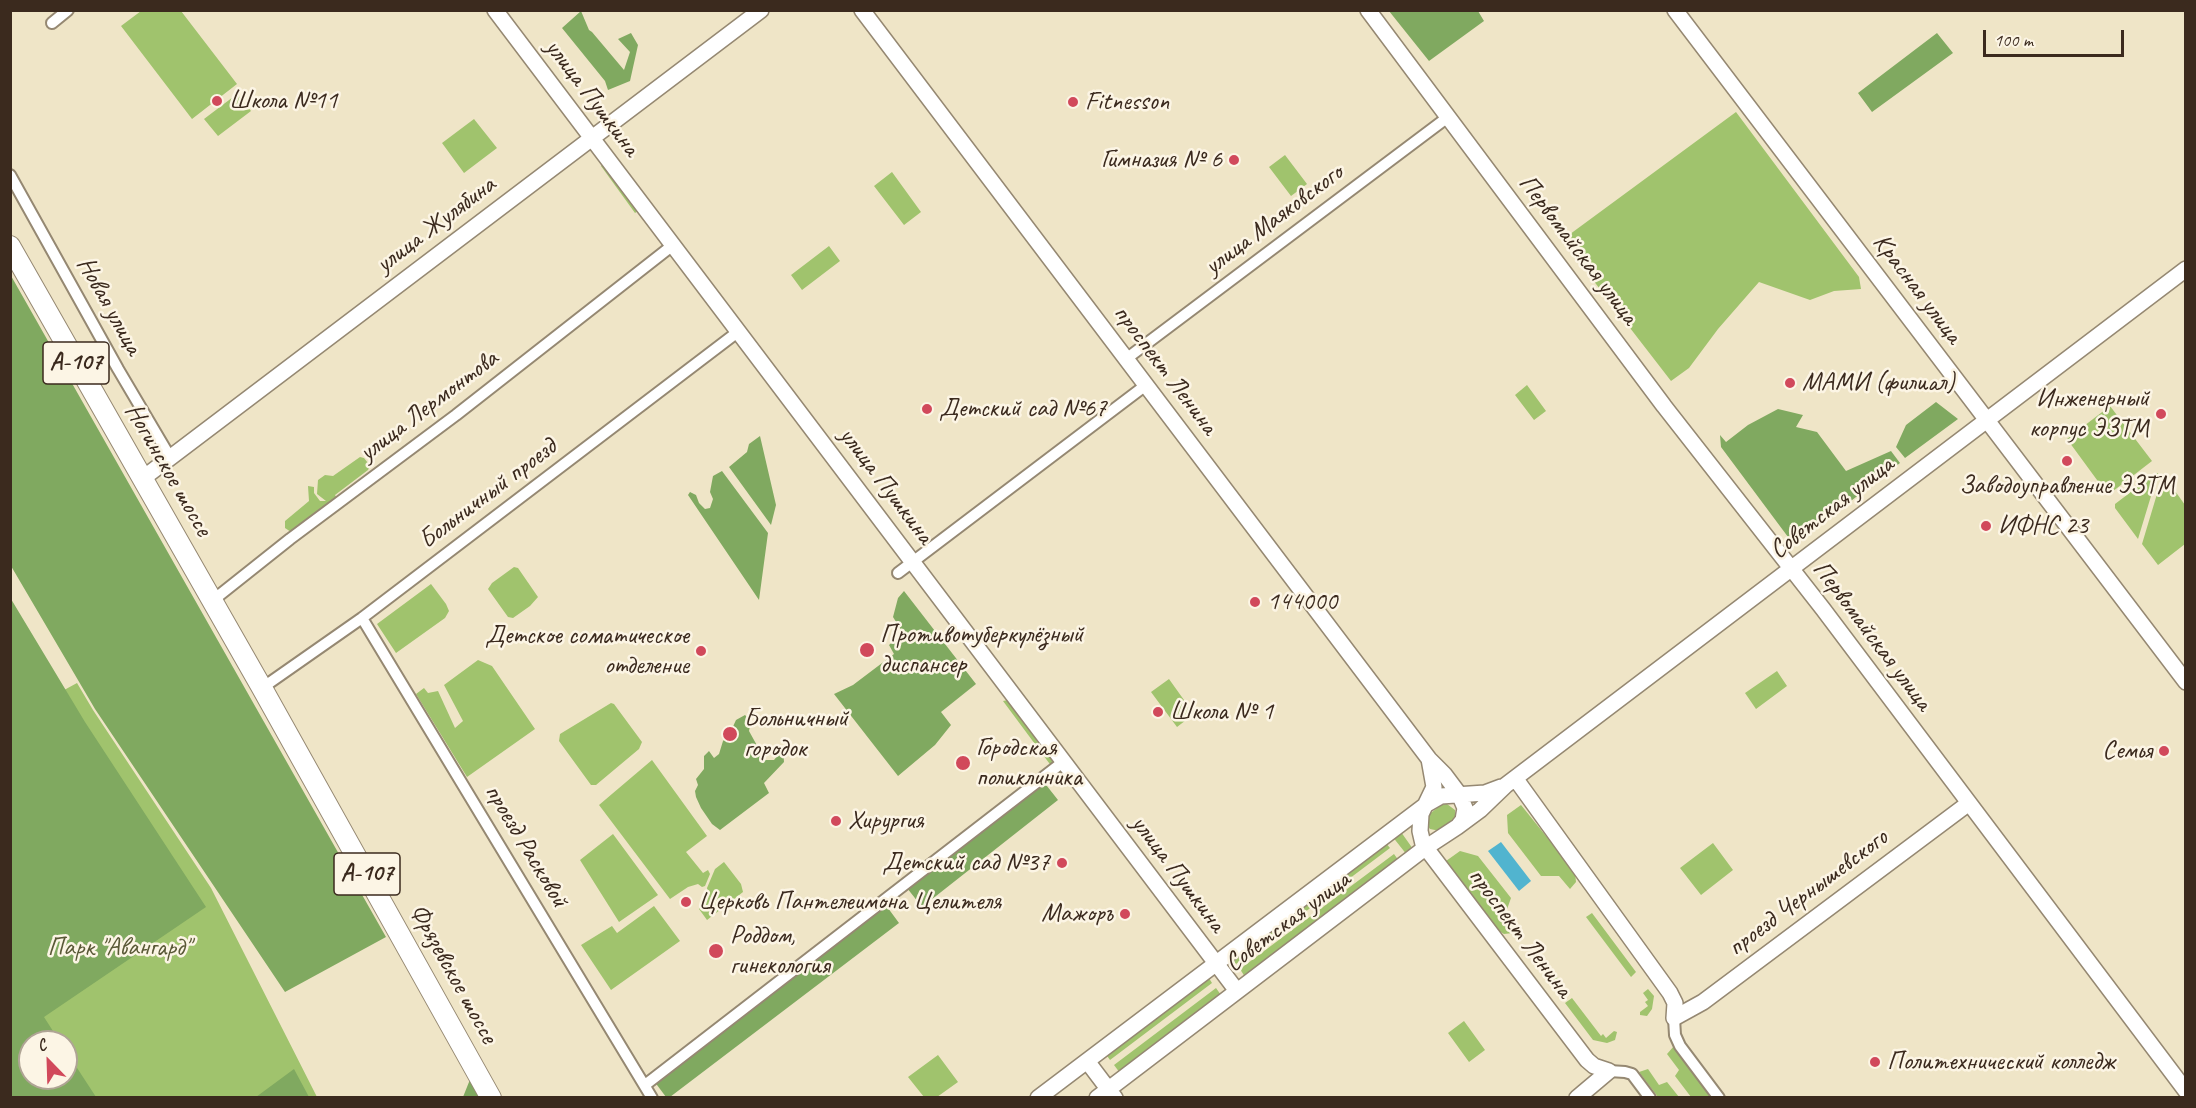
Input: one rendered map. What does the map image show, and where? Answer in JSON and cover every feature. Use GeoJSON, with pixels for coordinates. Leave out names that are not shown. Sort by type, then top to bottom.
{"type":"FeatureCollection","features":[{"type":"Feature","properties":{"kind":"highway","name":"Ногинское шоссе"},"geometry":{"type":"LineString","coordinates":[[10,246],[262,688]]}},
{"type":"Feature","properties":{"kind":"highway","name":"Фрязевское шоссе"},"geometry":{"type":"LineString","coordinates":[[262,688],[491,1098]]}},
{"type":"Feature","properties":{"kind":"main road","name":"улица Пушкина"},"geometry":{"type":"LineString","coordinates":[[495,10],[1237,991]]}},
{"type":"Feature","properties":{"kind":"main road","name":"улица Жулябина"},"geometry":{"type":"LineString","coordinates":[[142,479],[761,10]]}},
{"type":"Feature","properties":{"kind":"main road","name":"проспект Ленина"},"geometry":{"type":"LineString","coordinates":[[862,10],[1429,759],[1459,794]]}},
{"type":"Feature","properties":{"kind":"main road","name":"Первомайская улица"},"geometry":{"type":"LineString","coordinates":[[1368,10],[1664,406],[1969,803],[2186,1091]]}},
{"type":"Feature","properties":{"kind":"main road","name":"Красная улица"},"geometry":{"type":"LineString","coordinates":[[1675,10],[2186,682]]}},
{"type":"Feature","properties":{"kind":"main road","name":"Советская улица"},"geometry":{"type":"LineString","coordinates":[[1107,1095],[1237,991],[1425,848],[1480,810],[1510,782],[2186,269]]}},
{"type":"Feature","properties":{"kind":"main road","name":"проспект Ленина"},"geometry":{"type":"LineString","coordinates":[[1429,759],[1434,788],[1421,814],[1421,839],[1425,848],[1587,1060],[1594,1066],[1609,1071]]}},
{"type":"Feature","properties":{"kind":"main road","name":"Советская улица"},"geometry":{"type":"LineString","coordinates":[[1459,794],[1485,793],[1510,782]]}},
{"type":"Feature","properties":{"kind":"main road"},"geometry":{"type":"LineString","coordinates":[[1510,782],[1670,993],[1675,1003],[1674,1018]]}},
{"type":"Feature","properties":{"kind":"main road"},"geometry":{"type":"LineString","coordinates":[[1427,804],[1441,796],[1459,794],[1466,808],[1463,820],[1457,827]]}},
{"type":"Feature","properties":{"kind":"main road","name":"проезд Чернышевского"},"geometry":{"type":"LineString","coordinates":[[1674,1018],[1703,1002],[1969,803]]}},
{"type":"Feature","properties":{"kind":"main road","name":"Советская улица"},"geometry":{"type":"LineString","coordinates":[[1038,1098],[1427,804]]}},
{"type":"Feature","properties":{"kind":"main road"},"geometry":{"type":"LineString","coordinates":[[1420,823],[1425,832],[1440,838]]}},
{"type":"Feature","properties":{"kind":"main road"},"geometry":{"type":"LineString","coordinates":[[1087,1061],[1107,1095]]}},
{"type":"Feature","properties":{"kind":"main road"},"geometry":{"type":"LineString","coordinates":[[1577,1098],[1609,1071]]}},
{"type":"Feature","properties":{"kind":"street"},"geometry":{"type":"LineString","coordinates":[[52,22],[68,10]]}},
{"type":"Feature","properties":{"kind":"street","name":"улица Маяковского"},"geometry":{"type":"LineString","coordinates":[[1126,359],[1448,117]]}},
{"type":"Feature","properties":{"kind":"street","name":"Новая улица"},"geometry":{"type":"LineString","coordinates":[[10,175],[118,369],[170,457]]}},
{"type":"Feature","properties":{"kind":"street","name":"улица Лермонтова"},"geometry":{"type":"LineString","coordinates":[[212,601],[290,538],[456,415],[673,245]]}},
{"type":"Feature","properties":{"kind":"street","name":"Больничный проезд"},"geometry":{"type":"LineString","coordinates":[[262,688],[362,618],[739,331]]}},
{"type":"Feature","properties":{"kind":"street"},"geometry":{"type":"LineString","coordinates":[[898,573],[1146,385]]}},
{"type":"Feature","properties":{"kind":"street","name":"проезд Расковой"},"geometry":{"type":"LineString","coordinates":[[362,618],[652,1098]]}},
{"type":"Feature","properties":{"kind":"street"},"geometry":{"type":"LineString","coordinates":[[645,1085],[1062,762]]}},
{"type":"Feature","properties":{"kind":"street"},"geometry":{"type":"LineString","coordinates":[[1674,1018],[1675,1035],[1680,1046],[1719,1098]]}},
{"type":"Feature","properties":{"kind":"street","name":"проспект Ленина"},"geometry":{"type":"LineString","coordinates":[[1609,1071],[1632,1074],[1650,1098]]}},
{"type":"Feature","properties":{"kind":"green space"},"geometry":{"type":"Polygon","coordinates":[[[141,11],[181,11],[237,84],[192,119],[121,26],[141,11]]]}},
{"type":"Feature","properties":{"kind":"green space"},"geometry":{"type":"Polygon","coordinates":[[[581,11],[589,30],[624,70],[630,52],[618,39],[631,33],[638,45],[630,81],[608,90],[605,81],[562,28],[581,11]]]}},
{"type":"Feature","properties":{"kind":"green space"},"geometry":{"type":"Polygon","coordinates":[[[1389,11],[1478,11],[1484,21],[1429,61],[1389,11]]]}},
{"type":"Feature","properties":{"kind":"green space"},"geometry":{"type":"Polygon","coordinates":[[[1937,33],[1953,53],[1872,112],[1858,93],[1937,33]]]}},
{"type":"Feature","properties":{"kind":"green space"},"geometry":{"type":"Polygon","coordinates":[[[237,94],[251,111],[218,136],[204,119],[237,94]]]}},
{"type":"Feature","properties":{"kind":"green space"},"geometry":{"type":"Polygon","coordinates":[[[1736,112],[1859,277],[1861,289],[1834,291],[1810,300],[1759,282],[1718,329],[1689,368],[1671,381],[1562,240],[1736,112]]]}},
{"type":"Feature","properties":{"kind":"green space"},"geometry":{"type":"Polygon","coordinates":[[[474,119],[497,148],[464,173],[442,143],[474,119]]]}},
{"type":"Feature","properties":{"kind":"green space"},"geometry":{"type":"Polygon","coordinates":[[[1285,155],[1307,184],[1291,196],[1269,167],[1285,155]]]}},
{"type":"Feature","properties":{"kind":"green space"},"geometry":{"type":"Polygon","coordinates":[[[603,164],[638,211],[635,213],[601,166],[603,164]]]}},
{"type":"Feature","properties":{"kind":"green space"},"geometry":{"type":"Polygon","coordinates":[[[892,172],[921,212],[904,225],[874,186],[892,172]]]}},
{"type":"Feature","properties":{"kind":"green space"},"geometry":{"type":"Polygon","coordinates":[[[829,246],[840,261],[802,290],[791,275],[829,246]]]}},
{"type":"Feature","properties":{"kind":"green space"},"geometry":{"type":"Polygon","coordinates":[[[10,274],[386,937],[285,992],[95,709],[11,566],[10,274]]]}},
{"type":"Feature","properties":{"kind":"green space"},"geometry":{"type":"Polygon","coordinates":[[[1527,385],[1546,411],[1534,420],[1515,395],[1527,385]]]}},
{"type":"Feature","properties":{"kind":"green space"},"geometry":{"type":"Polygon","coordinates":[[[1936,402],[1958,419],[1905,458],[1896,447],[1906,425],[1936,402]]]}},
{"type":"Feature","properties":{"kind":"green space"},"geometry":{"type":"Polygon","coordinates":[[[2110,406],[2152,461],[2108,495],[2067,439],[2110,406]]]}},
{"type":"Feature","properties":{"kind":"green space"},"geometry":{"type":"Polygon","coordinates":[[[1778,409],[1803,415],[1796,427],[1817,432],[1846,471],[1891,451],[1900,463],[1794,545],[1721,447],[1720,435],[1726,442],[1748,425],[1778,409]]]}},
{"type":"Feature","properties":{"kind":"green space"},"geometry":{"type":"Polygon","coordinates":[[[760,436],[776,505],[771,525],[729,467],[747,452],[749,444],[760,436]]]}},
{"type":"Feature","properties":{"kind":"green space"},"geometry":{"type":"Polygon","coordinates":[[[360,457],[364,458],[370,466],[368,470],[335,495],[338,500],[291,532],[285,528],[285,521],[309,501],[308,486],[314,487],[314,493],[320,501],[326,501],[317,494],[318,480],[325,475],[333,476],[360,457]]]}},
{"type":"Feature","properties":{"kind":"green space"},"geometry":{"type":"Polygon","coordinates":[[[722,471],[768,533],[759,600],[688,495],[690,492],[696,495],[699,503],[705,509],[710,508],[713,499],[710,492],[713,476],[722,471]]]}},
{"type":"Feature","properties":{"kind":"green space"},"geometry":{"type":"Polygon","coordinates":[[[2158,473],[2138,539],[2115,508],[2115,504],[2158,473]]]}},
{"type":"Feature","properties":{"kind":"green space"},"geometry":{"type":"Polygon","coordinates":[[[2163,474],[2185,505],[2185,544],[2158,565],[2142,544],[2163,474]]]}},
{"type":"Feature","properties":{"kind":"green space"},"geometry":{"type":"Polygon","coordinates":[[[514,567],[518,568],[538,597],[513,618],[508,617],[488,589],[492,583],[514,567]]]}},
{"type":"Feature","properties":{"kind":"green space"},"geometry":{"type":"Polygon","coordinates":[[[431,584],[449,611],[445,618],[396,653],[377,624],[431,584]]]}},
{"type":"Feature","properties":{"kind":"green space"},"geometry":{"type":"Polygon","coordinates":[[[904,591],[976,684],[941,712],[951,725],[935,745],[898,776],[834,694],[853,685],[894,654],[889,645],[903,633],[893,617],[898,598],[904,591]]]}},
{"type":"Feature","properties":{"kind":"green space"},"geometry":{"type":"Polygon","coordinates":[[[11,599],[85,722],[206,907],[44,1017],[52,1030],[18,1030],[18,1090],[78,1090],[78,1069],[96,1097],[11,1097],[11,599]]]}},
{"type":"Feature","properties":{"kind":"green space"},"geometry":{"type":"Polygon","coordinates":[[[478,660],[492,666],[535,729],[467,777],[416,694],[424,688],[428,693],[438,691],[455,728],[463,721],[444,685],[478,660]]]}},
{"type":"Feature","properties":{"kind":"green space"},"geometry":{"type":"Polygon","coordinates":[[[1777,671],[1787,686],[1756,709],[1745,693],[1777,671]]]}},
{"type":"Feature","properties":{"kind":"green space"},"geometry":{"type":"Polygon","coordinates":[[[1169,679],[1194,714],[1177,727],[1151,692],[1169,679]]]}},
{"type":"Feature","properties":{"kind":"green space","name":"Парк \"Авангард\""},"geometry":{"type":"Polygon","coordinates":[[[77,683],[211,888],[317,1097],[11,1098],[11,719],[77,683]]]}},
{"type":"Feature","properties":{"kind":"green space"},"geometry":{"type":"Polygon","coordinates":[[[1008,700],[1055,763],[1052,767],[1003,701],[1008,700]]]}},
{"type":"Feature","properties":{"kind":"green space"},"geometry":{"type":"Polygon","coordinates":[[[611,703],[642,742],[639,749],[596,785],[591,785],[559,741],[560,734],[611,703]]]}},
{"type":"Feature","properties":{"kind":"green space"},"geometry":{"type":"Polygon","coordinates":[[[745,715],[751,721],[749,731],[765,760],[774,760],[783,749],[784,762],[764,783],[769,793],[720,830],[712,824],[701,808],[696,797],[695,791],[698,785],[696,779],[704,769],[704,756],[709,751],[714,758],[719,754],[723,741],[736,720],[745,715]]]}},
{"type":"Feature","properties":{"kind":"green space"},"geometry":{"type":"Polygon","coordinates":[[[652,760],[707,836],[686,852],[703,873],[708,870],[710,874],[705,886],[698,884],[688,887],[670,899],[599,805],[652,760]]]}},
{"type":"Feature","properties":{"kind":"green space"},"geometry":{"type":"Polygon","coordinates":[[[1043,781],[1058,800],[922,907],[907,888],[1043,781]]]}},
{"type":"Feature","properties":{"kind":"green space"},"geometry":{"type":"Polygon","coordinates":[[[1447,804],[1455,810],[1455,819],[1440,831],[1430,829],[1427,825],[1427,816],[1441,805],[1447,804]]]}},
{"type":"Feature","properties":{"kind":"green space"},"geometry":{"type":"Polygon","coordinates":[[[1521,805],[1575,872],[1576,882],[1570,889],[1559,876],[1541,876],[1508,833],[1507,815],[1521,805]]]}},
{"type":"Feature","properties":{"kind":"green space"},"geometry":{"type":"Polygon","coordinates":[[[1401,832],[1413,849],[1407,855],[1392,836],[1401,832]]]}},
{"type":"Feature","properties":{"kind":"green space"},"geometry":{"type":"Polygon","coordinates":[[[613,834],[658,895],[619,922],[580,860],[613,834]]]}},
{"type":"Feature","properties":{"kind":"green space"},"geometry":{"type":"Polygon","coordinates":[[[1385,842],[1390,848],[1236,964],[1231,957],[1385,842]]]}},
{"type":"Feature","properties":{"kind":"green space"},"geometry":{"type":"Polygon","coordinates":[[[1713,843],[1733,870],[1701,895],[1680,868],[1713,843]]]}},
{"type":"Feature","properties":{"kind":"green space"},"geometry":{"type":"Polygon","coordinates":[[[1460,851],[1478,856],[1511,898],[1505,915],[1516,930],[1513,933],[1504,934],[1499,931],[1448,865],[1446,861],[1460,851]]]}},
{"type":"Feature","properties":{"kind":"green space"},"geometry":{"type":"Polygon","coordinates":[[[1394,854],[1399,861],[1245,977],[1240,969],[1394,854]]]}},
{"type":"Feature","properties":{"kind":"green space"},"geometry":{"type":"Polygon","coordinates":[[[724,862],[741,884],[743,892],[707,920],[699,909],[705,902],[708,894],[707,888],[715,869],[724,862]]]}},
{"type":"Feature","properties":{"kind":"green space"},"geometry":{"type":"Polygon","coordinates":[[[885,904],[899,923],[670,1097],[666,1097],[654,1081],[885,904]]]}},
{"type":"Feature","properties":{"kind":"green space"},"geometry":{"type":"Polygon","coordinates":[[[654,906],[680,941],[611,990],[581,945],[612,926],[617,933],[654,906]]]}},
{"type":"Feature","properties":{"kind":"green space"},"geometry":{"type":"Polygon","coordinates":[[[1592,913],[1636,972],[1631,977],[1586,917],[1592,913]]]}},
{"type":"Feature","properties":{"kind":"green space"},"geometry":{"type":"Polygon","coordinates":[[[1539,954],[1562,984],[1559,987],[1564,995],[1561,997],[1532,959],[1539,954]]]}},
{"type":"Feature","properties":{"kind":"green space"},"geometry":{"type":"Polygon","coordinates":[[[1207,975],[1212,983],[1110,1060],[1105,1053],[1207,975]]]}},
{"type":"Feature","properties":{"kind":"green space"},"geometry":{"type":"Polygon","coordinates":[[[1216,988],[1221,995],[1120,1073],[1114,1065],[1216,988]]]}},
{"type":"Feature","properties":{"kind":"green space"},"geometry":{"type":"Polygon","coordinates":[[[1648,989],[1654,996],[1652,1009],[1647,1016],[1640,1015],[1640,1012],[1648,1006],[1645,1002],[1648,1000],[1643,993],[1648,989]]]}},
{"type":"Feature","properties":{"kind":"green space"},"geometry":{"type":"Polygon","coordinates":[[[1572,998],[1601,1036],[1603,1034],[1606,1038],[1614,1031],[1617,1032],[1615,1040],[1607,1043],[1593,1040],[1565,1003],[1572,998]]]}},
{"type":"Feature","properties":{"kind":"green space"},"geometry":{"type":"Polygon","coordinates":[[[1464,1021],[1485,1050],[1469,1062],[1448,1033],[1464,1021]]]}},
{"type":"Feature","properties":{"kind":"green space"},"geometry":{"type":"Polygon","coordinates":[[[1674,1046],[1712,1097],[1691,1097],[1675,1076],[1679,1070],[1667,1054],[1674,1046]]]}},
{"type":"Feature","properties":{"kind":"green space"},"geometry":{"type":"Polygon","coordinates":[[[938,1055],[958,1082],[937,1097],[924,1097],[908,1077],[938,1055]]]}},
{"type":"Feature","properties":{"kind":"green space"},"geometry":{"type":"Polygon","coordinates":[[[294,1069],[309,1097],[256,1097],[294,1069]]]}},
{"type":"Feature","properties":{"kind":"green space"},"geometry":{"type":"Polygon","coordinates":[[[1648,1069],[1659,1085],[1667,1082],[1679,1097],[1658,1097],[1639,1072],[1648,1069]]]}},
{"type":"Feature","properties":{"kind":"green space"},"geometry":{"type":"Polygon","coordinates":[[[471,1077],[483,1097],[463,1097],[471,1077]]]}},
{"type":"Feature","properties":{"kind":"water"},"geometry":{"type":"Polygon","coordinates":[[[1501,842],[1531,881],[1519,891],[1488,851],[1501,842]]]}},
{"type":"Feature","properties":{"kind":"place","name":"Школа №11"},"geometry":{"type":"Point","coordinates":[217,101]}},
{"type":"Feature","properties":{"kind":"place","name":"Fitnesson"},"geometry":{"type":"Point","coordinates":[1073,102]}},
{"type":"Feature","properties":{"kind":"place","name":"Гимназия № 6"},"geometry":{"type":"Point","coordinates":[1234,160]}},
{"type":"Feature","properties":{"kind":"place","name":"МАМИ (филиал)"},"geometry":{"type":"Point","coordinates":[1790,383]}},
{"type":"Feature","properties":{"kind":"place","name":"Детский сад №67"},"geometry":{"type":"Point","coordinates":[927,409]}},
{"type":"Feature","properties":{"kind":"place","name":"Инженерный корпус ЭЗТМ"},"geometry":{"type":"Point","coordinates":[2161,414]}},
{"type":"Feature","properties":{"kind":"place","name":"Заводоуправление ЭЗТМ"},"geometry":{"type":"Point","coordinates":[2067,461]}},
{"type":"Feature","properties":{"kind":"place","name":"ИФНС 23"},"geometry":{"type":"Point","coordinates":[1986,526]}},
{"type":"Feature","properties":{"kind":"place","name":"144000"},"geometry":{"type":"Point","coordinates":[1255,602]}},
{"type":"Feature","properties":{"kind":"place","name":"Противотуберкулёзный диспансер"},"geometry":{"type":"Point","coordinates":[867,650]}},
{"type":"Feature","properties":{"kind":"place","name":"Детское соматическое отделение"},"geometry":{"type":"Point","coordinates":[701,651]}},
{"type":"Feature","properties":{"kind":"place","name":"Школа № 1"},"geometry":{"type":"Point","coordinates":[1158,712]}},
{"type":"Feature","properties":{"kind":"place","name":"Больничный городок"},"geometry":{"type":"Point","coordinates":[730,734]}},
{"type":"Feature","properties":{"kind":"place","name":"Семья"},"geometry":{"type":"Point","coordinates":[2164,751]}},
{"type":"Feature","properties":{"kind":"place","name":"Городская поликлиника"},"geometry":{"type":"Point","coordinates":[963,763]}},
{"type":"Feature","properties":{"kind":"place","name":"Хирургия"},"geometry":{"type":"Point","coordinates":[836,821]}},
{"type":"Feature","properties":{"kind":"place","name":"Детский сад №37"},"geometry":{"type":"Point","coordinates":[1062,863]}},
{"type":"Feature","properties":{"kind":"place","name":"Церковь Пантелеимона Целителя"},"geometry":{"type":"Point","coordinates":[686,902]}},
{"type":"Feature","properties":{"kind":"place","name":"Мажоръ"},"geometry":{"type":"Point","coordinates":[1125,914]}},
{"type":"Feature","properties":{"kind":"place","name":"Роддом, гинекология"},"geometry":{"type":"Point","coordinates":[716,951]}},
{"type":"Feature","properties":{"kind":"place","name":"Политехнический колледж"},"geometry":{"type":"Point","coordinates":[1875,1062]}}]}
